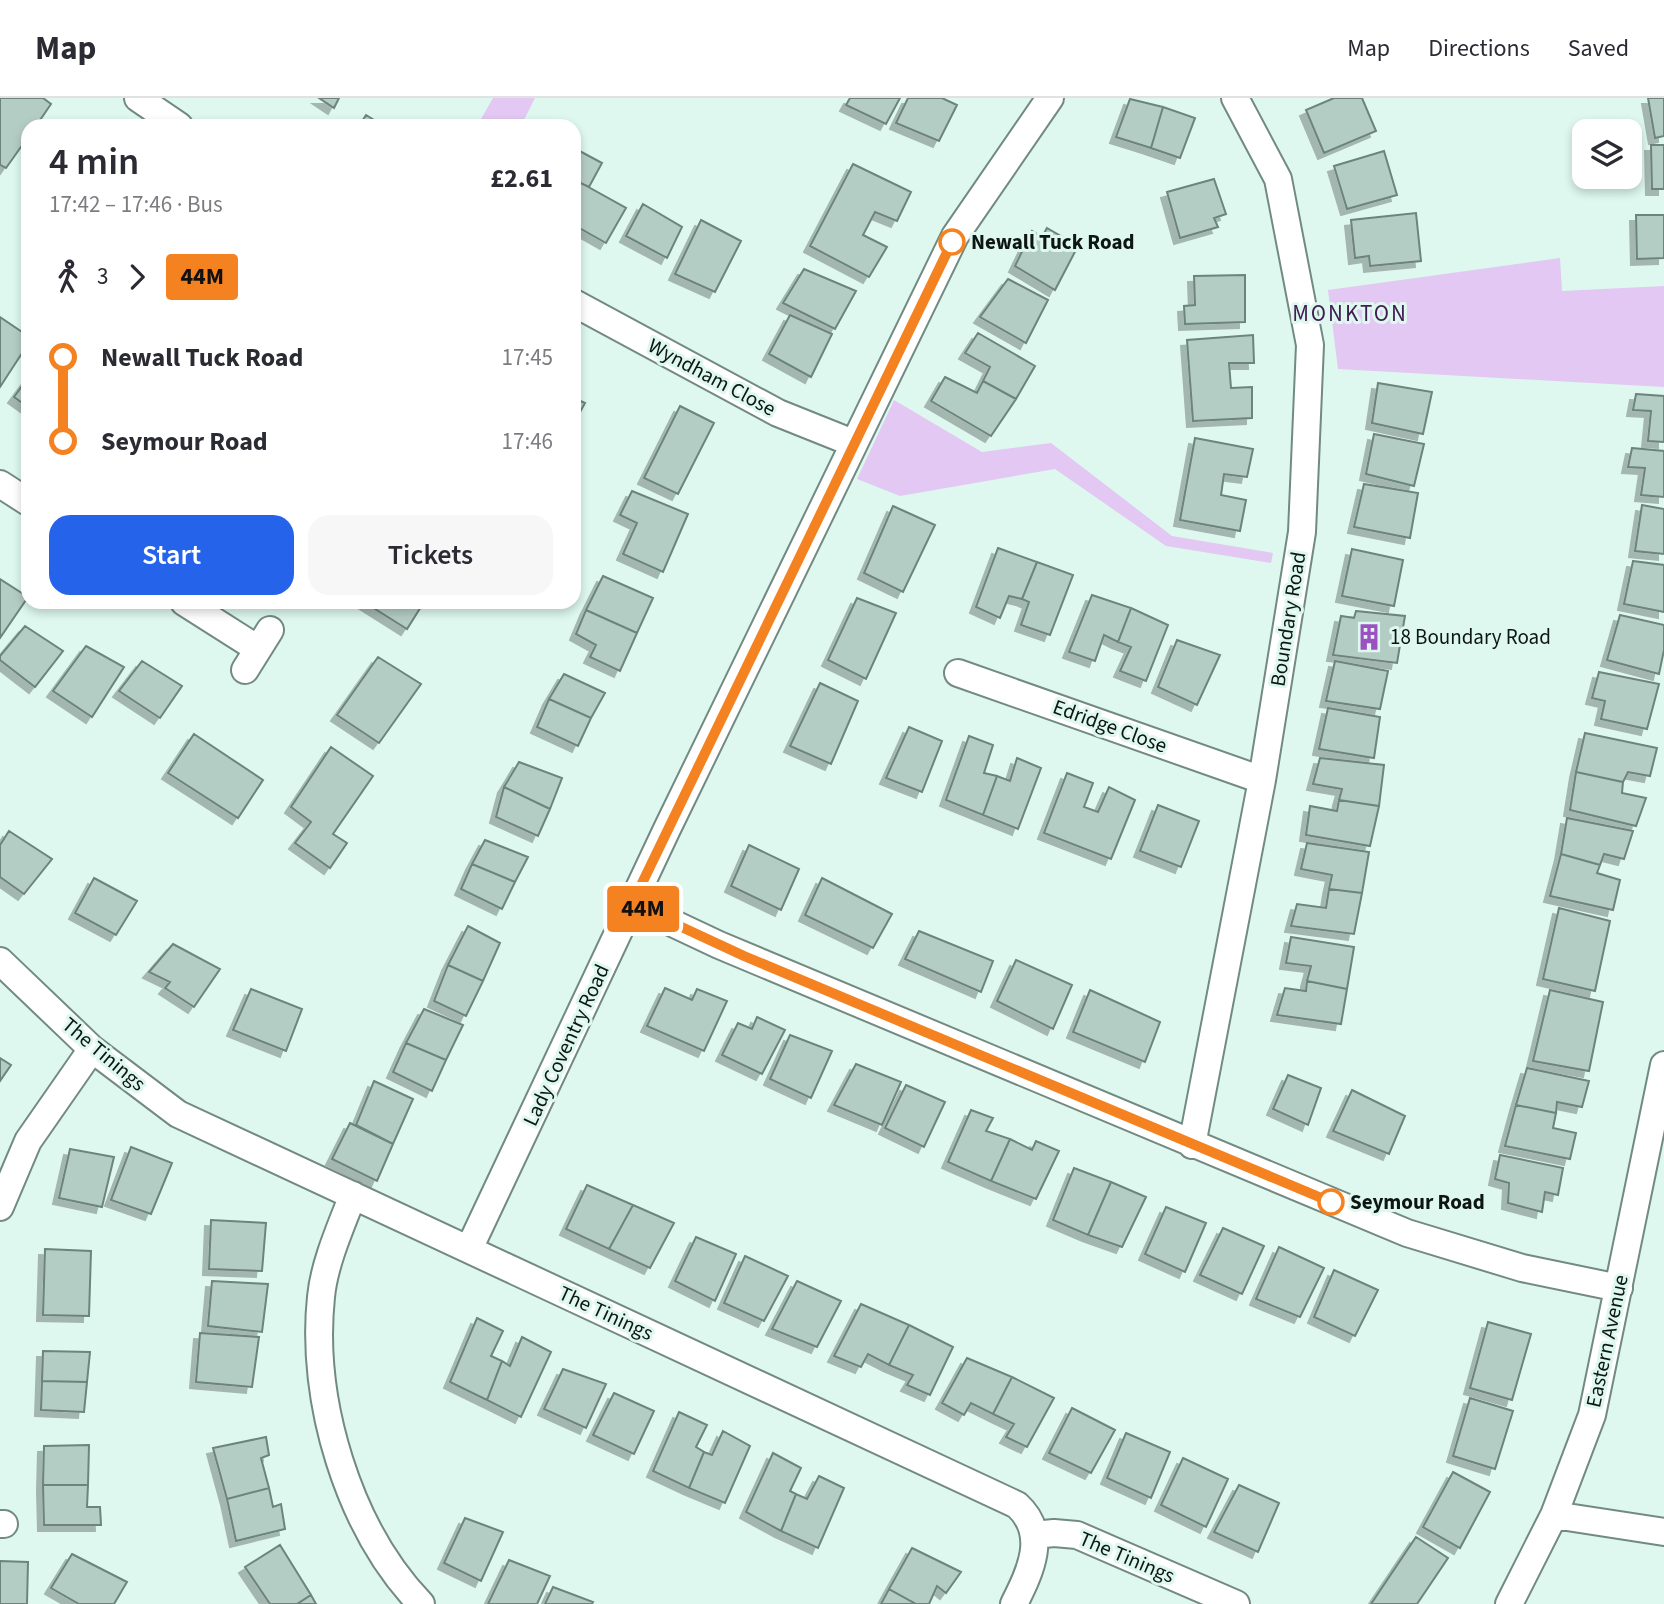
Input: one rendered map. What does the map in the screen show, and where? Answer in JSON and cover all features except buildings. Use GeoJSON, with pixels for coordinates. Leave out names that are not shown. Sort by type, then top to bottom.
{"type":"FeatureCollection","features":[{"type":"Feature","properties":{"kind":"street"},"geometry":{"type":"LineString","coordinates":[[138,98],[169,119]]}},
{"type":"Feature","properties":{"kind":"street","name":"Lady Coventry Road"},"geometry":{"type":"LineString","coordinates":[[468,1249],[853,443],[955,236],[1050,98]]}},
{"type":"Feature","properties":{"kind":"street","name":"Boundary Road"},"geometry":{"type":"LineString","coordinates":[[1192,1145],[1262,780],[1302,533],[1310,345],[1278,179],[1246,114],[1235,98]]}},
{"type":"Feature","properties":{"kind":"street","name":"Wyndham Close"},"geometry":{"type":"LineString","coordinates":[[581,307],[778,413],[853,443]]}},
{"type":"Feature","properties":{"kind":"street"},"geometry":{"type":"LineString","coordinates":[[0,484],[21,498]]}},
{"type":"Feature","properties":{"kind":"street"},"geometry":{"type":"LineString","coordinates":[[195,609],[258,650]]}},
{"type":"Feature","properties":{"kind":"street","name":"Edridge Close"},"geometry":{"type":"LineString","coordinates":[[958,673],[1262,780]]}},
{"type":"Feature","properties":{"kind":"street"},"geometry":{"type":"LineString","coordinates":[[632,904],[719,945],[1407,1233],[1522,1268],[1619,1288]]}},
{"type":"Feature","properties":{"kind":"street","name":"The Tinings"},"geometry":{"type":"LineString","coordinates":[[0,961],[92,1049],[178,1114],[1005,1498],[1026,1513],[1034,1535],[1077,1535],[1237,1604]]}},
{"type":"Feature","properties":{"kind":"street"},"geometry":{"type":"LineString","coordinates":[[0,1207],[28,1141],[92,1049]]}},
{"type":"Feature","properties":{"kind":"street","name":"Eastern Avenue"},"geometry":{"type":"LineString","coordinates":[[1509,1604],[1554,1515],[1592,1415],[1664,1065]]}},
{"type":"Feature","properties":{"kind":"street"},"geometry":{"type":"LineString","coordinates":[[353,1195],[335,1243],[321,1294],[321,1378],[341,1464],[356,1504],[388,1561],[421,1604]]}},
{"type":"Feature","properties":{"kind":"street"},"geometry":{"type":"LineString","coordinates":[[1554,1515],[1664,1532]]}},
{"type":"Feature","properties":{"kind":"street"},"geometry":{"type":"LineString","coordinates":[[1014,1604],[1033,1561],[1034,1535]]}},
{"type":"Feature","properties":{"kind":"shaded area"},"geometry":{"type":"Polygon","coordinates":[[[493,98],[535,98],[524,119],[481,119],[493,98]]]}},
{"type":"Feature","properties":{"kind":"shaded area"},"geometry":{"type":"Polygon","coordinates":[[[1560,258],[1562,291],[1664,286],[1664,387],[1338,369],[1328,290],[1560,258]]]}},
{"type":"Feature","properties":{"kind":"shaded area"},"geometry":{"type":"Polygon","coordinates":[[[894,400],[982,452],[1051,443],[1172,536],[1273,553],[1271,563],[1166,546],[1055,469],[900,496],[857,479],[894,400]]]}},
{"type":"Feature","properties":{"kind":"bus line","name":"44M"},"geometry":{"type":"LineString","coordinates":[[952,242],[632,904],[744,956],[1331,1202]]}},
{"type":"Feature","properties":{"kind":"place","name":"Newall Tuck Road"},"geometry":{"type":"Point","coordinates":[952,242]}},
{"type":"Feature","properties":{"kind":"place","name":"18 Boundary Road"},"geometry":{"type":"Point","coordinates":[1369,637]}},
{"type":"Feature","properties":{"kind":"place","name":"Seymour Road"},"geometry":{"type":"Point","coordinates":[1331,1202]}},
{"type":"Feature","properties":{"kind":"district","name":"MONKTON"},"geometry":{"type":"Point","coordinates":[1350,313]}}]}
